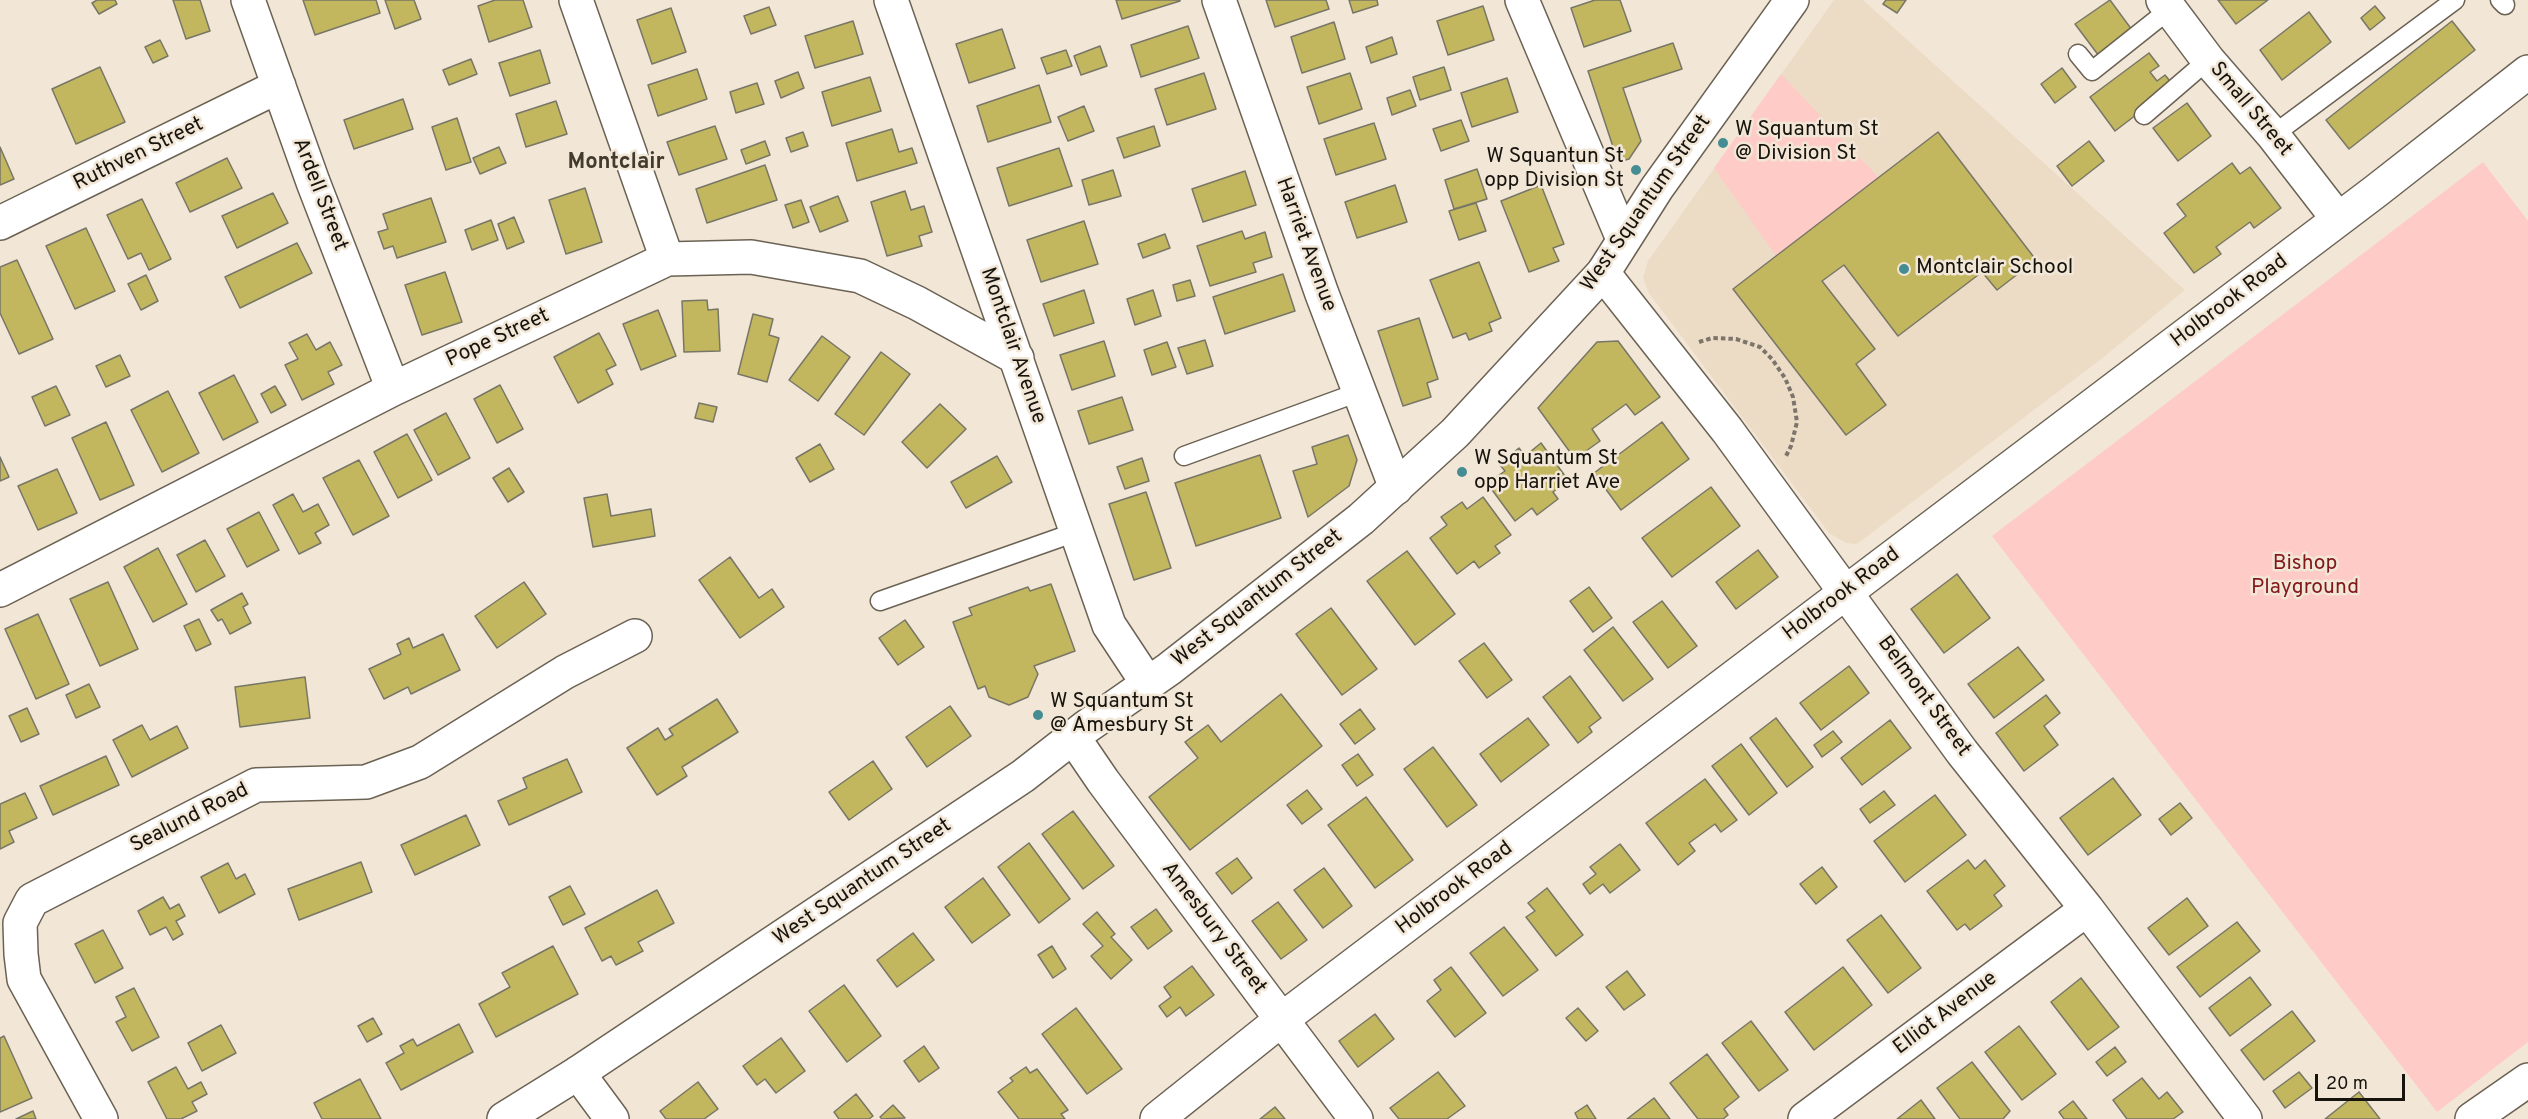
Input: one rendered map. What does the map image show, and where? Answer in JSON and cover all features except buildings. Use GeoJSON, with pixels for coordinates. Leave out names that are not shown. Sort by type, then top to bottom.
{"type":"FeatureCollection","features":[{"type":"Feature","properties":{"kind":"street","name":"Ardell Street"},"geometry":{"type":"LineString","coordinates":[[248,0],[313,182],[393,389]]}},
{"type":"Feature","properties":{"kind":"street"},"geometry":{"type":"LineString","coordinates":[[576,0],[667,259]]}},
{"type":"Feature","properties":{"kind":"street","name":"Montclair Avenue"},"geometry":{"type":"LineString","coordinates":[[891,0],[1109,625],[1148,684]]}},
{"type":"Feature","properties":{"kind":"street","name":"Harriet Avenue"},"geometry":{"type":"LineString","coordinates":[[1220,0],[1318,283],[1396,488]]}},
{"type":"Feature","properties":{"kind":"street"},"geometry":{"type":"LineString","coordinates":[[1522,0],[1623,239]]}},
{"type":"Feature","properties":{"kind":"street","name":"West Squantum Street"},"geometry":{"type":"LineString","coordinates":[[504,1119],[1023,776],[1148,684],[1361,519],[1455,433],[1604,273],[1623,239],[1657,188],[1792,0]]}},
{"type":"Feature","properties":{"kind":"street","name":"Small Street"},"geometry":{"type":"LineString","coordinates":[[2167,4],[2208,60],[2273,135],[2338,219]]}},
{"type":"Feature","properties":{"kind":"street","name":"Holbrook Road"},"geometry":{"type":"LineString","coordinates":[[1157,1119],[1281,1020],[2338,219],[2528,72]]}},
{"type":"Feature","properties":{"kind":"street","name":"Ruthven Street"},"geometry":{"type":"LineString","coordinates":[[0,223],[279,86]]}},
{"type":"Feature","properties":{"kind":"street","name":"Pope Street"},"geometry":{"type":"LineString","coordinates":[[0,590],[393,389],[667,259],[751,257],[860,276],[917,303],[1017,358]]}},
{"type":"Feature","properties":{"kind":"street","name":"Belmont Street"},"geometry":{"type":"LineString","coordinates":[[1604,273],[1727,430],[1962,752],[2087,909],[2245,1119]]}},
{"type":"Feature","properties":{"kind":"street","name":"Sealund Road"},"geometry":{"type":"LineString","coordinates":[[101,1119],[24,979],[20,923],[32,900],[256,785],[366,782],[420,762],[565,672],[635,636]]}},
{"type":"Feature","properties":{"kind":"street","name":"Amesbury Street"},"geometry":{"type":"LineString","coordinates":[[1073,737],[1102,781],[1356,1119]]}},
{"type":"Feature","properties":{"kind":"street","name":"Elliot Avenue"},"geometry":{"type":"LineString","coordinates":[[1805,1119],[2087,909]]}},
{"type":"Feature","properties":{"kind":"street"},"geometry":{"type":"LineString","coordinates":[[578,1072],[612,1119]]}},
{"type":"Feature","properties":{"kind":"street"},"geometry":{"type":"LineString","coordinates":[[2472,1119],[2528,1080]]}},
{"type":"Feature","properties":{"kind":"lane"},"geometry":{"type":"LineString","coordinates":[[2273,135],[2455,0]]}},
{"type":"Feature","properties":{"kind":"lane"},"geometry":{"type":"LineString","coordinates":[[2078,54],[2092,72],[2167,4]]}},
{"type":"Feature","properties":{"kind":"lane"},"geometry":{"type":"LineString","coordinates":[[2144,115],[2208,60]]}},
{"type":"Feature","properties":{"kind":"lane"},"geometry":{"type":"LineString","coordinates":[[1184,456],[1359,392]]}},
{"type":"Feature","properties":{"kind":"lane"},"geometry":{"type":"LineString","coordinates":[[880,601],[1076,532]]}},
{"type":"Feature","properties":{"kind":"path"},"geometry":{"type":"LineString","coordinates":[[1697,343],[1712,338],[1736,339],[1760,347],[1772,359],[1785,378],[1797,422],[1791,446],[1780,467]]}},
{"type":"Feature","properties":{"kind":"shaded area","name":"Montclair School"},"geometry":{"type":"Polygon","coordinates":[[[1834,0],[1863,0],[2185,290],[2104,357],[1857,544],[1846,543],[1829,533],[1648,292],[1643,277],[1648,261],[1834,0]]]}},
{"type":"Feature","properties":{"kind":"green space"},"geometry":{"type":"Polygon","coordinates":[[[1781,74],[1879,178],[1776,256],[1714,168],[1781,74]]]}},
{"type":"Feature","properties":{"kind":"green space","name":"Bishop Playground"},"geometry":{"type":"Polygon","coordinates":[[[2483,162],[2528,221],[2528,1042],[2437,1112],[1992,536],[2483,162]]]}},
{"type":"Feature","properties":{"kind":"place","name":"W Squantum St @ Division St"},"geometry":{"type":"Point","coordinates":[1723,143]}},
{"type":"Feature","properties":{"kind":"place","name":"W Squantun St opp Division St"},"geometry":{"type":"Point","coordinates":[1636,170]}},
{"type":"Feature","properties":{"kind":"place","name":"Montclair School"},"geometry":{"type":"Point","coordinates":[1904,269]}},
{"type":"Feature","properties":{"kind":"place","name":"W Squantum St opp Harriet Ave"},"geometry":{"type":"Point","coordinates":[1462,472]}},
{"type":"Feature","properties":{"kind":"place","name":"W Squantum St @ Amesbury St"},"geometry":{"type":"Point","coordinates":[1038,715]}},
{"type":"Feature","properties":{"kind":"district","name":"Montclair"},"geometry":{"type":"Point","coordinates":[616,164]}}]}
